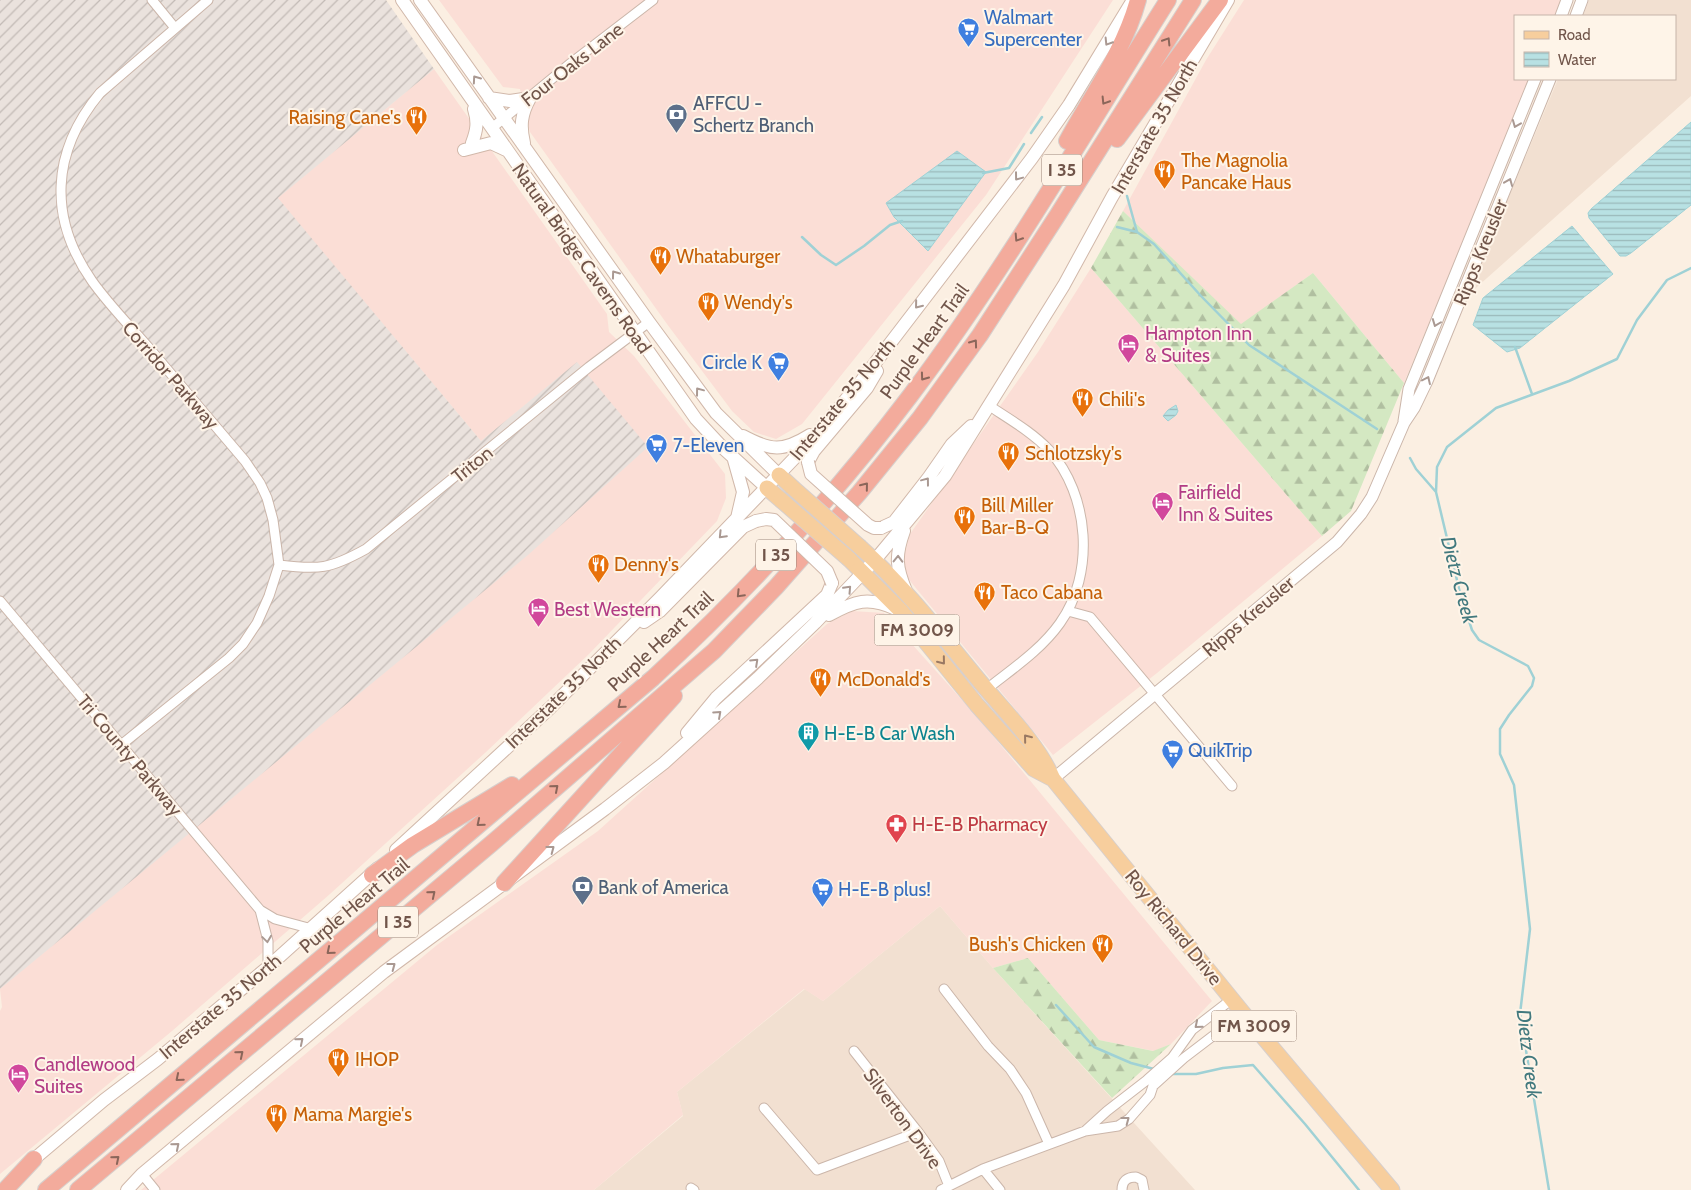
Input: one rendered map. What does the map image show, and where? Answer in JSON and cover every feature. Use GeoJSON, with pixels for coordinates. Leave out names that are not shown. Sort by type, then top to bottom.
{"type":"FeatureCollection","features":[{"type":"Feature","properties":{"kind":"highway"},"geometry":{"type":"LineString","coordinates":[[1030,219],[1068,139],[1116,53],[1138,0]]}},
{"type":"Feature","properties":{"kind":"highway","name":"Purple Heart Trail"},"geometry":{"type":"LineString","coordinates":[[46,1190],[308,970],[570,746],[653,678],[727,607],[814,514],[868,450],[915,389],[985,289],[1168,0]]}},
{"type":"Feature","properties":{"kind":"highway","name":"I 35"},"geometry":{"type":"LineString","coordinates":[[78,1190],[491,844],[714,651],[802,559],[920,418],[980,335],[1058,216],[1193,0]]}},
{"type":"Feature","properties":{"kind":"highway"},"geometry":{"type":"LineString","coordinates":[[1058,216],[1110,150],[1220,0]]}},
{"type":"Feature","properties":{"kind":"highway"},"geometry":{"type":"LineString","coordinates":[[504,883],[714,651]]}},
{"type":"Feature","properties":{"kind":"highway"},"geometry":{"type":"LineString","coordinates":[[372,875],[418,842],[488,801],[570,746]]}},
{"type":"Feature","properties":{"kind":"highway"},"geometry":{"type":"LineString","coordinates":[[3,1185],[34,1159]]}},
{"type":"Feature","properties":{"kind":"main road","name":"Natural Bridge Caverns Road"},"geometry":{"type":"LineString","coordinates":[[402,0],[696,418],[733,458],[864,572]]}},
{"type":"Feature","properties":{"kind":"main road","name":"Natural Bridge Caverns Road"},"geometry":{"type":"LineString","coordinates":[[420,0],[716,413],[730,429],[779,475]]}},
{"type":"Feature","properties":{"kind":"main road","name":"Interstate 35 North"},"geometry":{"type":"LineString","coordinates":[[34,1159],[268,968],[372,875],[619,639],[767,488],[859,384],[1032,158],[1068,105],[1133,0]]}},
{"type":"Feature","properties":{"kind":"main road","name":"Interstate 35 North"},"geometry":{"type":"LineString","coordinates":[[126,1190],[142,1174],[384,972],[602,812],[664,763],[816,623],[864,572],[945,476],[1069,277],[1228,0]]}},
{"type":"Feature","properties":{"kind":"main road"},"geometry":{"type":"LineString","coordinates":[[489,98],[510,101],[530,98]]}},
{"type":"Feature","properties":{"kind":"main road"},"geometry":{"type":"LineString","coordinates":[[525,148],[521,122],[530,98]]}},
{"type":"Feature","properties":{"kind":"main road"},"geometry":{"type":"LineString","coordinates":[[471,99],[478,120],[477,129],[468,146],[491,143],[507,150]]}},
{"type":"Feature","properties":{"kind":"main road"},"geometry":{"type":"LineString","coordinates":[[906,321],[867,388],[814,451],[808,462],[811,474],[868,525],[874,528],[881,528],[894,522],[952,444],[985,410]]}},
{"type":"Feature","properties":{"kind":"main road"},"geometry":{"type":"LineString","coordinates":[[730,429],[764,446],[776,448],[797,444],[822,427]]}},
{"type":"Feature","properties":{"kind":"main road"},"geometry":{"type":"LineString","coordinates":[[733,458],[743,492],[736,520]]}},
{"type":"Feature","properties":{"kind":"main road","name":"FM 3009"},"geometry":{"type":"LineString","coordinates":[[779,475],[875,560]]}},
{"type":"Feature","properties":{"kind":"main road"},"geometry":{"type":"LineString","coordinates":[[619,639],[660,611],[743,527],[756,521],[774,520],[827,571],[832,583],[827,595],[716,698],[664,763]]}},
{"type":"Feature","properties":{"kind":"main road"},"geometry":{"type":"LineString","coordinates":[[906,524],[897,557],[899,573],[907,594]]}},
{"type":"Feature","properties":{"kind":"main road","name":"Roy Richard Drive"},"geometry":{"type":"LineString","coordinates":[[875,560],[907,594],[987,689],[1044,760],[1053,779],[1389,1189]]}},
{"type":"Feature","properties":{"kind":"main road","name":"Roy Richard Drive"},"geometry":{"type":"LineString","coordinates":[[864,572],[900,610],[977,705],[1034,769],[1053,779]]}},
{"type":"Feature","properties":{"kind":"main road"},"geometry":{"type":"LineString","coordinates":[[816,623],[847,605],[868,600],[882,602],[900,610]]}},
{"type":"Feature","properties":{"kind":"street"},"geometry":{"type":"LineString","coordinates":[[152,0],[175,28]]}},
{"type":"Feature","properties":{"kind":"street","name":"Corridor Parkway"},"geometry":{"type":"LineString","coordinates":[[121,745],[243,644],[261,614],[279,565],[273,520],[260,483],[245,461],[92,282],[69,241],[64,220],[61,196],[66,152],[76,127],[88,107],[100,93],[208,0]]}},
{"type":"Feature","properties":{"kind":"street","name":"Four Oaks Lane"},"geometry":{"type":"LineString","coordinates":[[492,128],[653,0]]}},
{"type":"Feature","properties":{"kind":"street"},"geometry":{"type":"LineString","coordinates":[[1560,15],[1567,0]]}},
{"type":"Feature","properties":{"kind":"street"},"geometry":{"type":"LineString","coordinates":[[1576,15],[1582,0]]}},
{"type":"Feature","properties":{"kind":"street","name":"Ripps Kreusler"},"geometry":{"type":"LineString","coordinates":[[1404,423],[1409,389],[1535,80]]}},
{"type":"Feature","properties":{"kind":"street","name":"Ripps Kreusler"},"geometry":{"type":"LineString","coordinates":[[1053,779],[1336,542],[1361,514],[1372,497],[1404,423],[1414,408],[1442,347],[1550,80]]}},
{"type":"Feature","properties":{"kind":"street","name":"Triton"},"geometry":{"type":"LineString","coordinates":[[279,565],[307,568],[324,567],[337,564],[366,549],[570,385],[589,367],[649,322]]}},
{"type":"Feature","properties":{"kind":"street"},"geometry":{"type":"LineString","coordinates":[[985,410],[1025,429],[1048,450],[1066,475],[1072,489],[1084,533],[1084,552],[1080,581],[1068,611],[1037,648],[987,689]]}},
{"type":"Feature","properties":{"kind":"street","name":"Tri County Parkway"},"geometry":{"type":"LineString","coordinates":[[0,601],[260,910],[275,919],[312,928]]}},
{"type":"Feature","properties":{"kind":"street"},"geometry":{"type":"LineString","coordinates":[[1068,611],[1090,617],[1232,786]]}},
{"type":"Feature","properties":{"kind":"street","name":"Tri County Parkway"},"geometry":{"type":"LineString","coordinates":[[260,910],[268,941],[268,968]]}},
{"type":"Feature","properties":{"kind":"street"},"geometry":{"type":"LineString","coordinates":[[944,989],[1021,1085],[1037,1115],[1049,1144]]}},
{"type":"Feature","properties":{"kind":"street"},"geometry":{"type":"LineString","coordinates":[[945,1188],[983,1169],[1049,1144],[1085,1131],[1118,1126],[1129,1119],[1150,1095],[1150,1083],[1172,1058],[1192,1030],[1232,999]]}},
{"type":"Feature","properties":{"kind":"street"},"geometry":{"type":"LineString","coordinates":[[1085,1131],[1107,1111],[1150,1083],[1243,1013]]}},
{"type":"Feature","properties":{"kind":"street","name":"Silverton Drive"},"geometry":{"type":"LineString","coordinates":[[854,1051],[918,1132],[938,1161],[945,1188]]}},
{"type":"Feature","properties":{"kind":"street"},"geometry":{"type":"LineString","coordinates":[[764,1108],[817,1170],[918,1132]]}},
{"type":"Feature","properties":{"kind":"street"},"geometry":{"type":"LineString","coordinates":[[983,1169],[1000,1190]]}},
{"type":"Feature","properties":{"kind":"street"},"geometry":{"type":"LineString","coordinates":[[142,1174],[155,1190]]}},
{"type":"Feature","properties":{"kind":"street"},"geometry":{"type":"LineString","coordinates":[[1122,1190],[1122,1184],[1125,1180],[1136,1177],[1142,1180],[1144,1190]]}},
{"type":"Feature","properties":{"kind":"shaded area"},"geometry":{"type":"Polygon","coordinates":[[[0,0],[386,0],[434,69],[278,198],[481,441],[577,362],[648,447],[528,555],[0,989],[0,0]]]}},
{"type":"Feature","properties":{"kind":"shaded area"},"geometry":{"type":"Polygon","coordinates":[[[439,0],[1113,0],[986,195],[802,424],[776,439],[754,432],[732,411],[667,324],[530,132],[520,89],[503,87],[439,0]]]}},
{"type":"Feature","properties":{"kind":"shaded area"},"geometry":{"type":"Polygon","coordinates":[[[1244,0],[1561,0],[1555,15],[1514,15],[1514,80],[1529,80],[1404,383],[1313,273],[1241,325],[1123,211],[1206,60],[1244,0]]]}},
{"type":"Feature","properties":{"kind":"shaded area"},"geometry":{"type":"Polygon","coordinates":[[[1589,0],[1691,0],[1691,96],[1468,295],[1558,80],[1676,80],[1676,15],[1583,15],[1589,0]]]}},
{"type":"Feature","properties":{"kind":"shaded area"},"geometry":{"type":"Polygon","coordinates":[[[434,69],[607,314],[609,332],[634,356],[725,474],[726,498],[717,521],[590,653],[486,752],[330,894],[172,1031],[0,1174],[0,1011],[2,1007],[0,989],[577,363],[481,441],[277,198],[434,69]]]}},
{"type":"Feature","properties":{"kind":"shaded area"},"geometry":{"type":"Polygon","coordinates":[[[1091,268],[1322,536],[1157,673],[1053,755],[906,576],[904,557],[910,534],[1038,352],[1091,268]]]}},
{"type":"Feature","properties":{"kind":"shaded area"},"geometry":{"type":"Polygon","coordinates":[[[852,611],[884,613],[980,720],[1212,1001],[1171,1044],[1154,1051],[1099,1040],[1028,958],[993,968],[940,906],[823,1001],[804,989],[677,1092],[683,1115],[594,1190],[141,1190],[437,945],[598,831],[827,624],[852,611]]]}},
{"type":"Feature","properties":{"kind":"shaded area"},"geometry":{"type":"Polygon","coordinates":[[[940,906],[993,968],[1195,1190],[594,1190],[683,1116],[677,1092],[805,989],[823,1001],[940,906]]]}},
{"type":"Feature","properties":{"kind":"green space"},"geometry":{"type":"Polygon","coordinates":[[[1123,211],[1241,324],[1313,273],[1404,383],[1351,511],[1322,536],[1091,268],[1123,211]]]}},
{"type":"Feature","properties":{"kind":"green space"},"geometry":{"type":"Polygon","coordinates":[[[1028,958],[1099,1040],[1153,1051],[1171,1044],[1112,1098],[993,968],[1028,958]]]}},
{"type":"Feature","properties":{"kind":"water"},"geometry":{"type":"Polygon","coordinates":[[[1691,122],[1691,205],[1631,253],[1626,256],[1620,256],[1589,218],[1588,213],[1691,122]]]}},
{"type":"Feature","properties":{"kind":"water"},"geometry":{"type":"Polygon","coordinates":[[[957,151],[986,172],[928,251],[894,217],[886,203],[957,151]]]}},
{"type":"Feature","properties":{"kind":"water"},"geometry":{"type":"Polygon","coordinates":[[[1572,226],[1613,274],[1520,348],[1507,352],[1473,325],[1483,298],[1572,226]]]}},
{"type":"Feature","properties":{"kind":"water"},"geometry":{"type":"Polygon","coordinates":[[[1176,405],[1178,411],[1176,415],[1168,421],[1163,416],[1176,405]]]}},
{"type":"Feature","properties":{"kind":"waterway"},"geometry":{"type":"LineString","coordinates":[[1031,133],[1042,117]]}},
{"type":"Feature","properties":{"kind":"waterway"},"geometry":{"type":"LineString","coordinates":[[983,173],[1009,168],[1024,144]]}},
{"type":"Feature","properties":{"kind":"waterway"},"geometry":{"type":"LineString","coordinates":[[1127,196],[1137,232]]}},
{"type":"Feature","properties":{"kind":"waterway"},"geometry":{"type":"LineString","coordinates":[[802,237],[821,255],[836,265],[890,225],[902,221]]}},
{"type":"Feature","properties":{"kind":"waterway"},"geometry":{"type":"LineString","coordinates":[[1117,227],[1137,232],[1154,244],[1249,345],[1377,429]]}},
{"type":"Feature","properties":{"kind":"waterway","name":"Dietz Creek"},"geometry":{"type":"LineString","coordinates":[[1549,1190],[1520,1014],[1530,929],[1514,785],[1500,754],[1500,729],[1532,686],[1534,678],[1528,666],[1479,640],[1472,630],[1461,597],[1436,492],[1437,467],[1447,447],[1496,408],[1569,381],[1617,359],[1637,320],[1667,280],[1691,268]]}},
{"type":"Feature","properties":{"kind":"waterway"},"geometry":{"type":"LineString","coordinates":[[1515,347],[1532,394]]}},
{"type":"Feature","properties":{"kind":"waterway"},"geometry":{"type":"LineString","coordinates":[[1410,458],[1416,469],[1436,492]]}},
{"type":"Feature","properties":{"kind":"waterway"},"geometry":{"type":"LineString","coordinates":[[1056,1005],[1094,1047],[1131,1063],[1154,1069]]}},
{"type":"Feature","properties":{"kind":"waterway"},"geometry":{"type":"LineString","coordinates":[[1172,1074],[1196,1074],[1223,1068],[1253,1065],[1305,1124],[1359,1190]]}},
{"type":"Feature","properties":{"kind":"place","name":"Walmart Supercenter"},"geometry":{"type":"Point","coordinates":[968,47]}},
{"type":"Feature","properties":{"kind":"place","name":"AFFCU - Schertz Branch"},"geometry":{"type":"Point","coordinates":[677,133]}},
{"type":"Feature","properties":{"kind":"place","name":"Raising Cane's"},"geometry":{"type":"Point","coordinates":[417,136]}},
{"type":"Feature","properties":{"kind":"place","name":"The Magnolia Pancake Haus"},"geometry":{"type":"Point","coordinates":[1165,190]}},
{"type":"Feature","properties":{"kind":"place","name":"Whataburger"},"geometry":{"type":"Point","coordinates":[660,275]}},
{"type":"Feature","properties":{"kind":"place","name":"Wendy's"},"geometry":{"type":"Point","coordinates":[708,321]}},
{"type":"Feature","properties":{"kind":"place","name":"Hampton Inn & Suites"},"geometry":{"type":"Point","coordinates":[1129,363]}},
{"type":"Feature","properties":{"kind":"place","name":"Circle K"},"geometry":{"type":"Point","coordinates":[778,381]}},
{"type":"Feature","properties":{"kind":"place","name":"Chili's"},"geometry":{"type":"Point","coordinates":[1083,418]}},
{"type":"Feature","properties":{"kind":"place","name":"7-Eleven"},"geometry":{"type":"Point","coordinates":[657,464]}},
{"type":"Feature","properties":{"kind":"place","name":"Schlotzsky's"},"geometry":{"type":"Point","coordinates":[1009,472]}},
{"type":"Feature","properties":{"kind":"place","name":"Fairfield Inn & Suites"},"geometry":{"type":"Point","coordinates":[1162,522]}},
{"type":"Feature","properties":{"kind":"place","name":"Bill Miller Bar-B-Q"},"geometry":{"type":"Point","coordinates":[965,535]}},
{"type":"Feature","properties":{"kind":"place","name":"Denny's"},"geometry":{"type":"Point","coordinates":[598,583]}},
{"type":"Feature","properties":{"kind":"place","name":"Taco Cabana"},"geometry":{"type":"Point","coordinates":[985,611]}},
{"type":"Feature","properties":{"kind":"place","name":"Best Western"},"geometry":{"type":"Point","coordinates":[538,628]}},
{"type":"Feature","properties":{"kind":"place","name":"McDonald's"},"geometry":{"type":"Point","coordinates":[821,698]}},
{"type":"Feature","properties":{"kind":"place","name":"H-E-B Car Wash"},"geometry":{"type":"Point","coordinates":[808,752]}},
{"type":"Feature","properties":{"kind":"place","name":"QuikTrip"},"geometry":{"type":"Point","coordinates":[1172,769]}},
{"type":"Feature","properties":{"kind":"place","name":"H-E-B Pharmacy"},"geometry":{"type":"Point","coordinates":[896,843]}},
{"type":"Feature","properties":{"kind":"place","name":"Bank of America"},"geometry":{"type":"Point","coordinates":[582,906]}},
{"type":"Feature","properties":{"kind":"place","name":"H-E-B plus!"},"geometry":{"type":"Point","coordinates":[822,908]}},
{"type":"Feature","properties":{"kind":"place","name":"Bush's Chicken"},"geometry":{"type":"Point","coordinates":[1102,963]}},
{"type":"Feature","properties":{"kind":"place","name":"IHOP"},"geometry":{"type":"Point","coordinates":[339,1078]}},
{"type":"Feature","properties":{"kind":"place","name":"Candlewood Suites"},"geometry":{"type":"Point","coordinates":[18,1094]}},
{"type":"Feature","properties":{"kind":"place","name":"Mama Margie's"},"geometry":{"type":"Point","coordinates":[277,1133]}}]}
